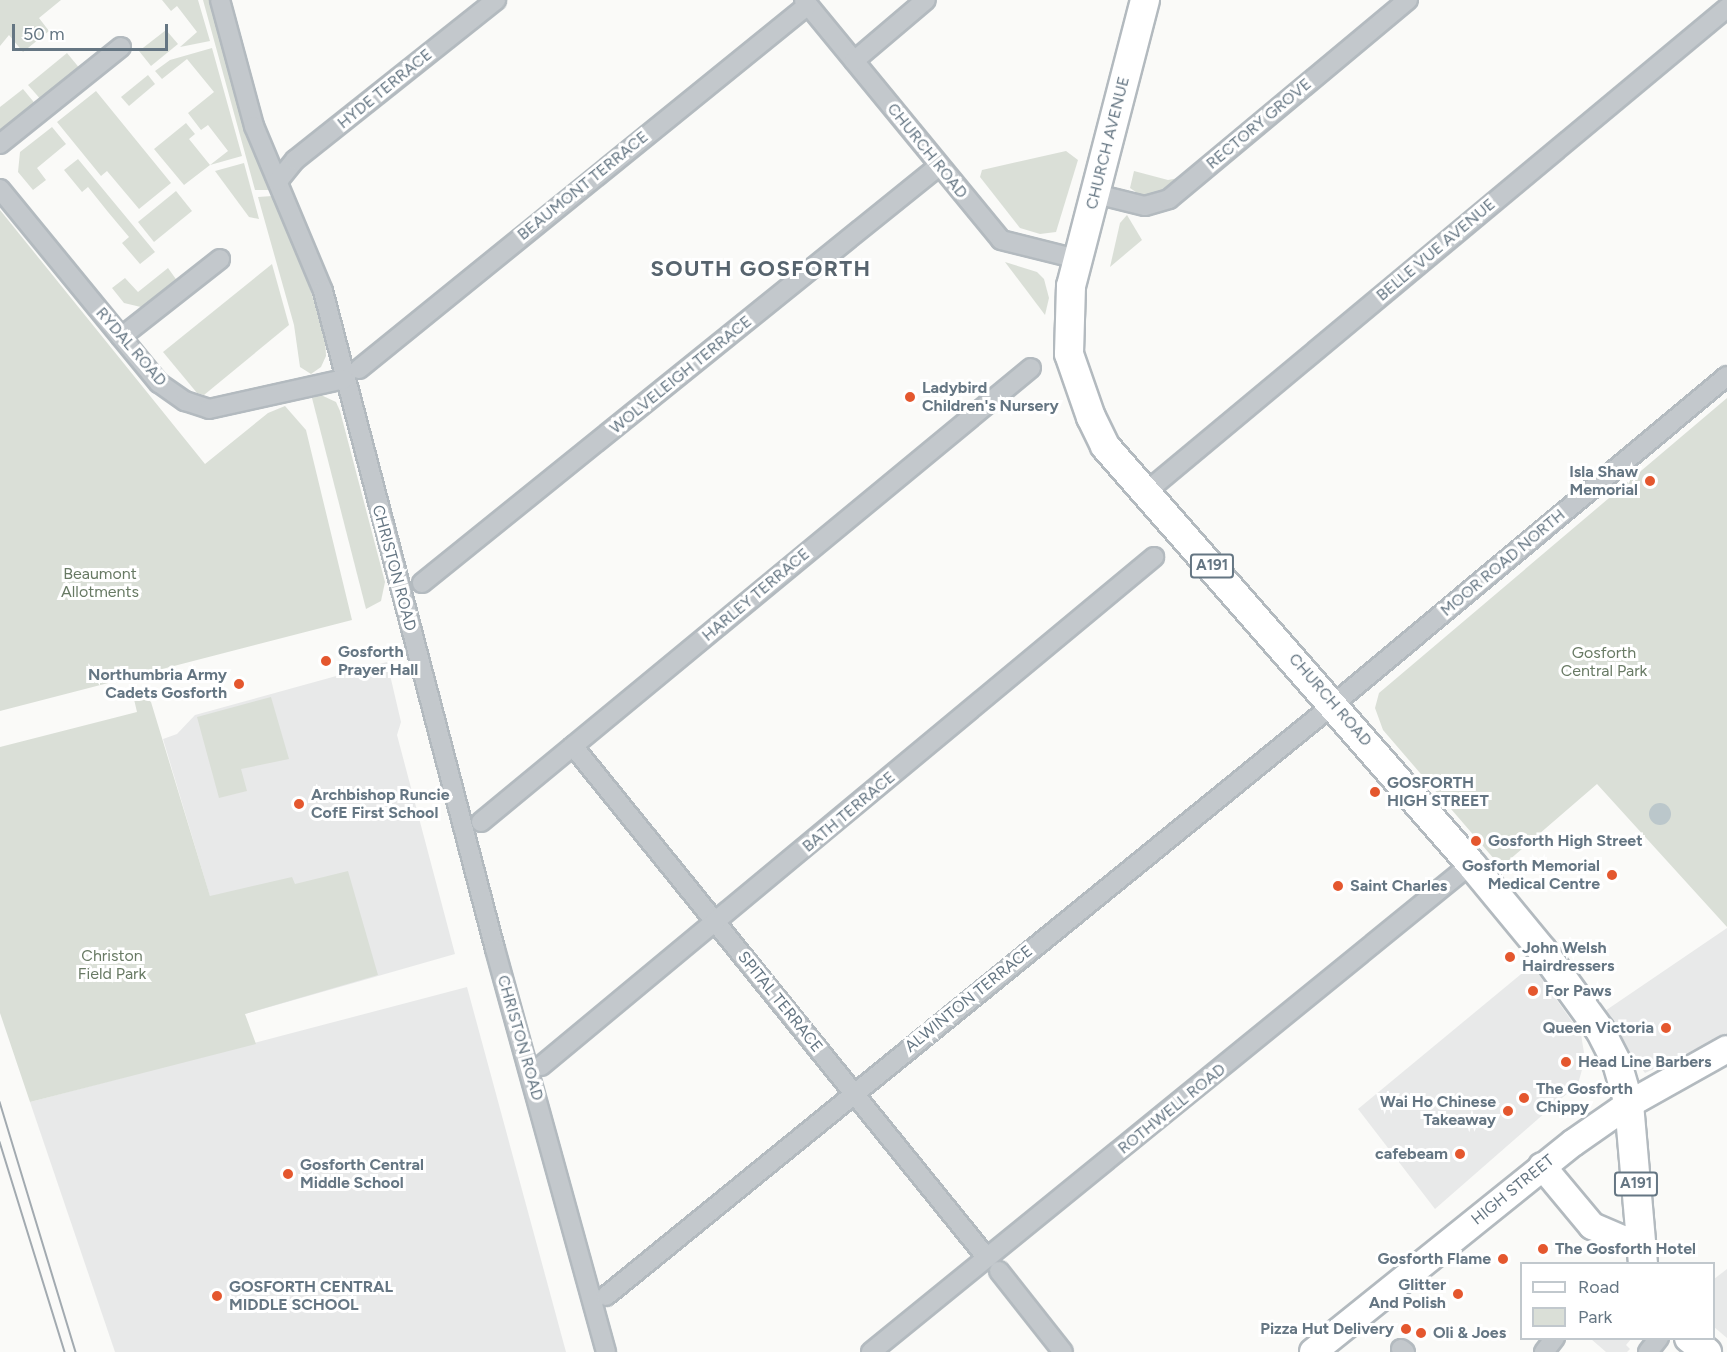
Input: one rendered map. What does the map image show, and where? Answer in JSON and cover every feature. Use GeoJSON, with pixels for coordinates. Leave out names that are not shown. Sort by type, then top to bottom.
{"type":"FeatureCollection","features":[{"type":"Feature","properties":{"kind":"main road","name":"CHURCH AVENUE"},"geometry":{"type":"LineString","coordinates":[[1071,286],[1144,0]]}},
{"type":"Feature","properties":{"kind":"main road","name":"CHURCH ROAD"},"geometry":{"type":"LineString","coordinates":[[1071,286],[1069,354],[1091,417],[1105,446],[1334,704],[1542,950],[1600,1030],[1617,1063],[1629,1104]]}},
{"type":"Feature","properties":{"kind":"main road","name":"HIGH STREET"},"geometry":{"type":"LineString","coordinates":[[1313,1352],[1542,1166],[1629,1104],[1727,1049]]}},
{"type":"Feature","properties":{"kind":"main road","name":"A191"},"geometry":{"type":"LineString","coordinates":[[1629,1104],[1642,1252]]}},
{"type":"Feature","properties":{"kind":"main road"},"geometry":{"type":"LineString","coordinates":[[1542,1166],[1592,1226],[1622,1239],[1642,1252]]}},
{"type":"Feature","properties":{"kind":"main road"},"geometry":{"type":"LineString","coordinates":[[1692,1340],[1707,1352]]}},
{"type":"Feature","properties":{"kind":"street","name":"CHRISTON ROAD"},"geometry":{"type":"LineString","coordinates":[[220,0],[252,120],[320,282],[352,374],[606,1352]]}},
{"type":"Feature","properties":{"kind":"street","name":"HYDE TERRACE"},"geometry":{"type":"LineString","coordinates":[[278,181],[295,160],[496,0]]}},
{"type":"Feature","properties":{"kind":"street"},"geometry":{"type":"LineString","coordinates":[[854,61],[926,0]]}},
{"type":"Feature","properties":{"kind":"street","name":"RECTORY GROVE"},"geometry":{"type":"LineString","coordinates":[[1096,194],[1145,206],[1169,199],[1408,0]]}},
{"type":"Feature","properties":{"kind":"street","name":"CHURCH ROAD"},"geometry":{"type":"LineString","coordinates":[[806,3],[1001,240],[1077,259]]}},
{"type":"Feature","properties":{"kind":"street","name":"BEAUMONT TERRACE"},"geometry":{"type":"LineString","coordinates":[[352,374],[806,3]]}},
{"type":"Feature","properties":{"kind":"street","name":"BELLE VUE AVENUE"},"geometry":{"type":"LineString","coordinates":[[1146,492],[1727,9]]}},
{"type":"Feature","properties":{"kind":"street"},"geometry":{"type":"LineString","coordinates":[[0,144],[121,47]]}},
{"type":"Feature","properties":{"kind":"street","name":"WOLVELEIGH TERRACE"},"geometry":{"type":"LineString","coordinates":[[422,583],[939,166]]}},
{"type":"Feature","properties":{"kind":"street","name":"RYDAL ROAD"},"geometry":{"type":"LineString","coordinates":[[0,189],[159,383],[185,401],[209,409],[352,374]]}},
{"type":"Feature","properties":{"kind":"street"},"geometry":{"type":"LineString","coordinates":[[121,338],[220,259]]}},
{"type":"Feature","properties":{"kind":"street","name":"HARLEY TERRACE"},"geometry":{"type":"LineString","coordinates":[[481,822],[1031,368]]}},
{"type":"Feature","properties":{"kind":"street","name":"MOOR ROAD NORTH"},"geometry":{"type":"LineString","coordinates":[[1334,704],[1727,376]]}},
{"type":"Feature","properties":{"kind":"street","name":"BATH TERRACE"},"geometry":{"type":"LineString","coordinates":[[541,1065],[1154,556]]}},
{"type":"Feature","properties":{"kind":"street","name":"ALWINTON TERRACE"},"geometry":{"type":"LineString","coordinates":[[606,1296],[1334,704]]}},
{"type":"Feature","properties":{"kind":"street","name":"SPITAL TERRACE"},"geometry":{"type":"LineString","coordinates":[[573,746],[1063,1352]]}},
{"type":"Feature","properties":{"kind":"street","name":"ROTHWELL ROAD"},"geometry":{"type":"LineString","coordinates":[[871,1352],[993,1264],[1471,864]]}},
{"type":"Feature","properties":{"kind":"street"},"geometry":{"type":"LineString","coordinates":[[1544,1352],[1553,1340]]}},
{"type":"Feature","properties":{"kind":"street"},"geometry":{"type":"LineString","coordinates":[[1648,1352],[1657,1340]]}},
{"type":"Feature","properties":{"kind":"shaded area","name":"Archbishop Runcie CofE First School"},"geometry":{"type":"Polygon","coordinates":[[[387,662],[401,722],[397,735],[455,954],[245,1014],[163,739],[177,734],[195,715],[387,662]]]}},
{"type":"Feature","properties":{"kind":"shaded area"},"geometry":{"type":"Polygon","coordinates":[[[1660,803],[1668,806],[1671,814],[1668,822],[1660,825],[1652,822],[1649,814],[1652,806],[1660,803]]]}},
{"type":"Feature","properties":{"kind":"shaded area"},"geometry":{"type":"Polygon","coordinates":[[[1727,928],[1727,1034],[1645,1073],[1602,1013],[1727,928]]]}},
{"type":"Feature","properties":{"kind":"shaded area"},"geometry":{"type":"Polygon","coordinates":[[[1532,965],[1581,1034],[1585,1059],[1578,1084],[1435,1209],[1358,1109],[1532,965]]]}},
{"type":"Feature","properties":{"kind":"shaded area","name":"Gosforth Central Middle School"},"geometry":{"type":"Polygon","coordinates":[[[467,987],[566,1352],[115,1352],[30,1102],[467,987]]]}},
{"type":"Feature","properties":{"kind":"shaded area"},"geometry":{"type":"Polygon","coordinates":[[[1727,1269],[1727,1338],[1715,1328],[1715,1278],[1727,1269]]]}},
{"type":"Feature","properties":{"kind":"shaded area"},"geometry":{"type":"Polygon","coordinates":[[[1592,1340],[1630,1340],[1626,1345],[1630,1349],[1627,1352],[1606,1352],[1592,1340]]]}},
{"type":"Feature","properties":{"kind":"green space"},"geometry":{"type":"Polygon","coordinates":[[[0,0],[61,0],[39,18],[49,31],[23,52],[9,35],[0,46],[0,0]]]}},
{"type":"Feature","properties":{"kind":"green space"},"geometry":{"type":"Polygon","coordinates":[[[162,0],[198,0],[210,41],[180,47],[197,32],[177,6],[171,11],[162,0]]]}},
{"type":"Feature","properties":{"kind":"green space"},"geometry":{"type":"Polygon","coordinates":[[[203,0],[212,0],[243,120],[269,190],[255,190],[203,0]]]}},
{"type":"Feature","properties":{"kind":"green space"},"geometry":{"type":"Polygon","coordinates":[[[166,30],[178,44],[151,66],[139,51],[166,30]]]}},
{"type":"Feature","properties":{"kind":"green space"},"geometry":{"type":"Polygon","coordinates":[[[212,48],[242,156],[210,165],[228,151],[208,125],[201,130],[188,113],[214,92],[187,59],[162,79],[155,71],[170,60],[212,48]]]}},
{"type":"Feature","properties":{"kind":"green space"},"geometry":{"type":"Polygon","coordinates":[[[67,53],[81,70],[43,102],[28,85],[67,53]]]}},
{"type":"Feature","properties":{"kind":"green space"},"geometry":{"type":"Polygon","coordinates":[[[148,75],[155,84],[129,106],[121,97],[148,75]]]}},
{"type":"Feature","properties":{"kind":"green space"},"geometry":{"type":"Polygon","coordinates":[[[23,89],[37,106],[0,133],[0,107],[23,89]]]}},
{"type":"Feature","properties":{"kind":"green space"},"geometry":{"type":"Polygon","coordinates":[[[96,91],[171,183],[139,209],[107,171],[101,176],[57,122],[96,91]]]}},
{"type":"Feature","properties":{"kind":"green space"},"geometry":{"type":"Polygon","coordinates":[[[186,123],[195,134],[189,139],[210,165],[184,185],[154,149],[186,123]]]}},
{"type":"Feature","properties":{"kind":"green space"},"geometry":{"type":"Polygon","coordinates":[[[52,127],[66,144],[37,168],[46,180],[33,190],[18,172],[20,152],[52,127]]]}},
{"type":"Feature","properties":{"kind":"green space"},"geometry":{"type":"Polygon","coordinates":[[[1066,151],[1078,160],[1056,232],[1040,234],[1020,228],[980,177],[982,170],[1066,151]]]}},
{"type":"Feature","properties":{"kind":"green space"},"geometry":{"type":"Polygon","coordinates":[[[78,159],[155,252],[140,264],[122,243],[129,237],[88,187],[82,192],[64,170],[78,159]]]}},
{"type":"Feature","properties":{"kind":"green space"},"geometry":{"type":"Polygon","coordinates":[[[244,163],[259,219],[249,217],[215,171],[244,163]]]}},
{"type":"Feature","properties":{"kind":"green space"},"geometry":{"type":"Polygon","coordinates":[[[1134,171],[1168,180],[1184,177],[1159,196],[1143,197],[1130,188],[1134,171]]]}},
{"type":"Feature","properties":{"kind":"green space"},"geometry":{"type":"Polygon","coordinates":[[[176,191],[192,211],[154,242],[138,222],[176,191]]]}},
{"type":"Feature","properties":{"kind":"green space"},"geometry":{"type":"Polygon","coordinates":[[[272,196],[299,255],[325,335],[326,356],[321,367],[311,374],[300,367],[294,325],[258,197],[272,196]]]}},
{"type":"Feature","properties":{"kind":"green space","name":"Beaumont Allotments"},"geometry":{"type":"Polygon","coordinates":[[[0,210],[205,464],[268,413],[285,406],[306,430],[352,620],[0,711],[0,210]]]}},
{"type":"Feature","properties":{"kind":"green space"},"geometry":{"type":"Polygon","coordinates":[[[1127,215],[1142,240],[1110,267],[1120,223],[1127,215]]]}},
{"type":"Feature","properties":{"kind":"green space"},"geometry":{"type":"Polygon","coordinates":[[[1005,262],[1037,272],[1044,279],[1049,298],[1045,315],[1005,262]]]}},
{"type":"Feature","properties":{"kind":"green space"},"geometry":{"type":"Polygon","coordinates":[[[272,264],[289,325],[204,395],[197,393],[163,352],[272,264]]]}},
{"type":"Feature","properties":{"kind":"green space"},"geometry":{"type":"Polygon","coordinates":[[[168,268],[178,282],[145,308],[124,303],[112,288],[125,278],[138,292],[168,268]]]}},
{"type":"Feature","properties":{"kind":"green space"},"geometry":{"type":"Polygon","coordinates":[[[321,395],[336,402],[340,411],[385,582],[381,601],[366,609],[312,398],[321,395]]]}},
{"type":"Feature","properties":{"kind":"green space","name":"Gosforth Central Park"},"geometry":{"type":"Polygon","coordinates":[[[1727,398],[1727,927],[1597,784],[1501,867],[1383,730],[1375,708],[1379,693],[1727,398]]]}},
{"type":"Feature","properties":{"kind":"green space","name":"Christon Field Park"},"geometry":{"type":"Polygon","coordinates":[[[141,694],[151,702],[210,896],[292,877],[295,884],[348,871],[378,975],[245,1014],[256,1044],[30,1102],[0,1013],[0,747],[137,712],[133,695],[141,694]]]}},
{"type":"Feature","properties":{"kind":"green space"},"geometry":{"type":"Polygon","coordinates":[[[271,697],[289,759],[241,769],[247,791],[219,798],[197,717],[271,697]]]}},
{"type":"Feature","properties":{"kind":"tram line"},"geometry":{"type":"LineString","coordinates":[[0,1102],[76,1352]]}},
{"type":"Feature","properties":{"kind":"tram line"},"geometry":{"type":"LineString","coordinates":[[0,1142],[65,1352]]}},
{"type":"Feature","properties":{"kind":"place","name":"Ladybird Children's Nursery"},"geometry":{"type":"Point","coordinates":[910,397]}},
{"type":"Feature","properties":{"kind":"place","name":"Isla Shaw Memorial"},"geometry":{"type":"Point","coordinates":[1650,481]}},
{"type":"Feature","properties":{"kind":"place","name":"Gosforth Prayer Hall"},"geometry":{"type":"Point","coordinates":[326,661]}},
{"type":"Feature","properties":{"kind":"place","name":"Northumbria Army Cadets Gosforth"},"geometry":{"type":"Point","coordinates":[239,684]}},
{"type":"Feature","properties":{"kind":"place","name":"GOSFORTH HIGH STREET"},"geometry":{"type":"Point","coordinates":[1375,792]}},
{"type":"Feature","properties":{"kind":"place","name":"Archbishop Runcie CofE First School"},"geometry":{"type":"Point","coordinates":[299,804]}},
{"type":"Feature","properties":{"kind":"place","name":"Gosforth High Street"},"geometry":{"type":"Point","coordinates":[1476,841]}},
{"type":"Feature","properties":{"kind":"place","name":"Gosforth Memorial Medical Centre"},"geometry":{"type":"Point","coordinates":[1612,875]}},
{"type":"Feature","properties":{"kind":"place","name":"Saint Charles"},"geometry":{"type":"Point","coordinates":[1338,886]}},
{"type":"Feature","properties":{"kind":"place","name":"John Welsh Hairdressers"},"geometry":{"type":"Point","coordinates":[1510,957]}},
{"type":"Feature","properties":{"kind":"place","name":"For Paws"},"geometry":{"type":"Point","coordinates":[1533,991]}},
{"type":"Feature","properties":{"kind":"place","name":"Queen Victoria"},"geometry":{"type":"Point","coordinates":[1666,1028]}},
{"type":"Feature","properties":{"kind":"place","name":"Head Line Barbers"},"geometry":{"type":"Point","coordinates":[1566,1062]}},
{"type":"Feature","properties":{"kind":"place","name":"The Gosforth Chippy"},"geometry":{"type":"Point","coordinates":[1524,1098]}},
{"type":"Feature","properties":{"kind":"place","name":"Wai Ho Chinese Takeaway"},"geometry":{"type":"Point","coordinates":[1508,1111]}},
{"type":"Feature","properties":{"kind":"place","name":"cafebeam"},"geometry":{"type":"Point","coordinates":[1460,1154]}},
{"type":"Feature","properties":{"kind":"place","name":"Gosforth Central Middle School"},"geometry":{"type":"Point","coordinates":[288,1174]}},
{"type":"Feature","properties":{"kind":"place","name":"The Gosforth Hotel"},"geometry":{"type":"Point","coordinates":[1543,1249]}},
{"type":"Feature","properties":{"kind":"place","name":"Gosforth Flame"},"geometry":{"type":"Point","coordinates":[1503,1259]}},
{"type":"Feature","properties":{"kind":"place","name":"Glitter And Polish"},"geometry":{"type":"Point","coordinates":[1458,1294]}},
{"type":"Feature","properties":{"kind":"place","name":"GOSFORTH CENTRAL MIDDLE SCHOOL"},"geometry":{"type":"Point","coordinates":[217,1296]}},
{"type":"Feature","properties":{"kind":"place","name":"Pizza Hut Delivery"},"geometry":{"type":"Point","coordinates":[1406,1329]}},
{"type":"Feature","properties":{"kind":"place","name":"Oli & Joes"},"geometry":{"type":"Point","coordinates":[1421,1333]}},
{"type":"Feature","properties":{"kind":"district","name":"SOUTH GOSFORTH"},"geometry":{"type":"Point","coordinates":[761,269]}}]}
